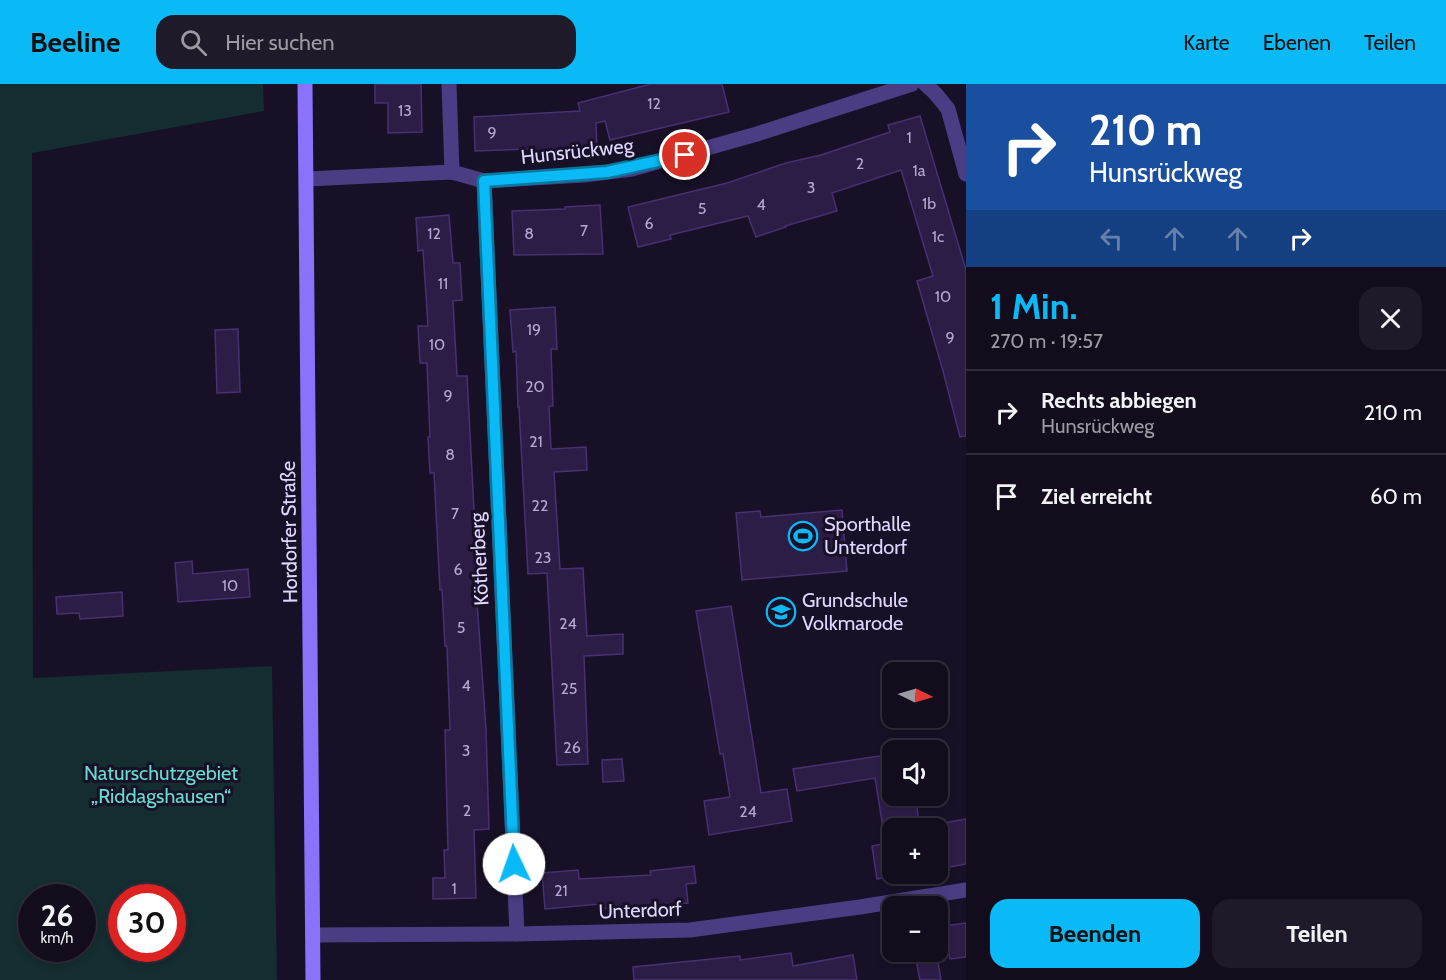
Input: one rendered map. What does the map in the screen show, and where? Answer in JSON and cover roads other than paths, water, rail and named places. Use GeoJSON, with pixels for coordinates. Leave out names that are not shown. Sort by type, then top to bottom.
{"type":"FeatureCollection","features":[{"type":"Feature","properties":{"kind":"main road","name":"Hordorfer Straße"},"geometry":{"type":"LineString","coordinates":[[305,84],[313,980]]}},
{"type":"Feature","properties":{"kind":"street"},"geometry":{"type":"LineString","coordinates":[[449,84],[452,172]]}},
{"type":"Feature","properties":{"kind":"street","name":"Hunsrückweg"},"geometry":{"type":"LineString","coordinates":[[307,179],[452,172],[484,181],[584,175],[643,166],[757,134],[912,84]]}},
{"type":"Feature","properties":{"kind":"street"},"geometry":{"type":"LineString","coordinates":[[924,84],[948,109],[966,174]]}},
{"type":"Feature","properties":{"kind":"street","name":"Kötherberg"},"geometry":{"type":"LineString","coordinates":[[484,181],[517,934]]}},
{"type":"Feature","properties":{"kind":"street","name":"Unterdorf"},"geometry":{"type":"LineString","coordinates":[[313,935],[690,930],[966,890]]}},
{"type":"Feature","properties":{"kind":"place","name":"Sporthalle Unterdorf"},"geometry":{"type":"Point","coordinates":[803,536]}},
{"type":"Feature","properties":{"kind":"place","name":"Grundschule Volkmarode"},"geometry":{"type":"Point","coordinates":[781,612]}},
{"type":"Feature","properties":{"kind":"park label","name":"Naturschutzgebiet „Riddagshausen“"},"geometry":{"type":"Point","coordinates":[161,784]}}]}
